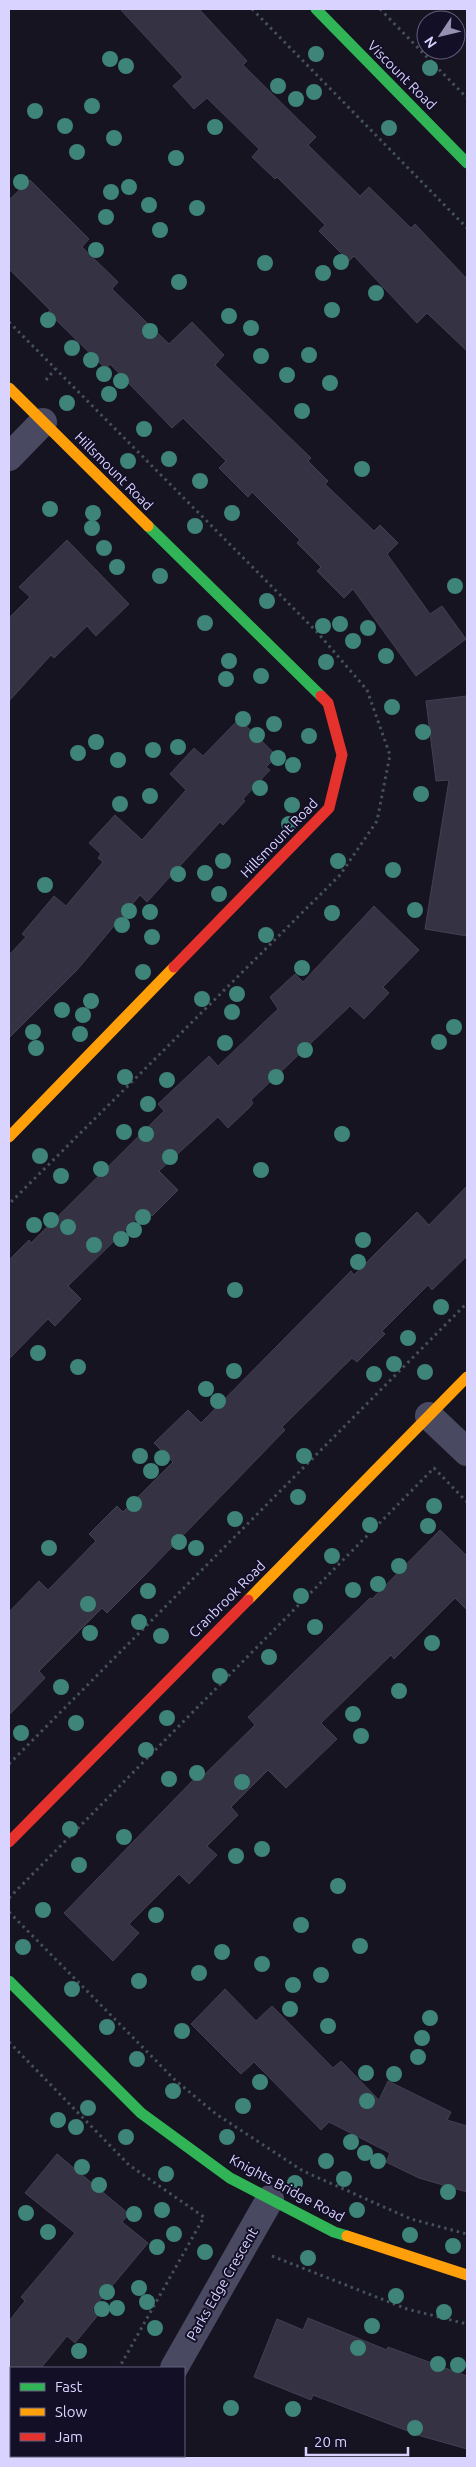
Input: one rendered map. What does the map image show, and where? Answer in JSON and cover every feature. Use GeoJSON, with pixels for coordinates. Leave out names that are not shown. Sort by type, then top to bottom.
{"type":"FeatureCollection","features":[{"type":"Feature","properties":{"kind":"street","name":"Viscount Road"},"geometry":{"type":"LineString","coordinates":[[316,9],[467,163]]}},
{"type":"Feature","properties":{"kind":"street","name":"Hillsmount Road"},"geometry":{"type":"LineString","coordinates":[[9,388],[328,703],[342,755],[329,808],[9,1137]]}},
{"type":"Feature","properties":{"kind":"street"},"geometry":{"type":"LineString","coordinates":[[9,457],[43,422]]}},
{"type":"Feature","properties":{"kind":"street","name":"Cranbrook Road"},"geometry":{"type":"LineString","coordinates":[[9,1842],[467,1377]]}},
{"type":"Feature","properties":{"kind":"street"},"geometry":{"type":"LineString","coordinates":[[429,1416],[467,1452]]}},
{"type":"Feature","properties":{"kind":"street","name":"Knights Bridge Road"},"geometry":{"type":"LineString","coordinates":[[9,1981],[141,2113],[230,2178],[334,2232],[467,2275]]}},
{"type":"Feature","properties":{"kind":"street","name":"Parks Edge Crescent"},"geometry":{"type":"LineString","coordinates":[[175,2367],[270,2199]]}},
{"type":"Feature","properties":{"kind":"path"},"geometry":{"type":"LineString","coordinates":[[252,9],[467,228]]}},
{"type":"Feature","properties":{"kind":"path"},"geometry":{"type":"LineString","coordinates":[[380,9],[467,98]]}},
{"type":"Feature","properties":{"kind":"path"},"geometry":{"type":"LineString","coordinates":[[9,322],[317,632],[367,690],[390,756],[377,821],[340,875],[9,1204]]}},
{"type":"Feature","properties":{"kind":"path"},"geometry":{"type":"LineString","coordinates":[[9,1764],[467,1303]]}},
{"type":"Feature","properties":{"kind":"path"},"geometry":{"type":"LineString","coordinates":[[9,1898],[434,1468],[467,1502]]}},
{"type":"Feature","properties":{"kind":"path"},"geometry":{"type":"LineString","coordinates":[[9,1912],[175,2080],[216,2114],[303,2171],[412,2219],[467,2234]]}},
{"type":"Feature","properties":{"kind":"path"},"geometry":{"type":"LineString","coordinates":[[9,2042],[129,2165],[204,2217],[120,2367]]}},
{"type":"Feature","properties":{"kind":"path"},"geometry":{"type":"LineString","coordinates":[[269,2254],[406,2309],[467,2324]]}},
{"type":"Feature","properties":{"kind":"building"},"geometry":{"type":"Polygon","coordinates":[[[120,9],[199,9],[247,61],[243,65],[316,137],[308,145],[360,196],[369,187],[411,228],[415,224],[467,279],[467,351],[427,313],[417,323],[354,256],[349,261],[319,231],[325,225],[277,177],[275,179],[252,157],[259,149],[207,98],[194,109],[173,86],[183,77],[120,9]]]}},
{"type":"Feature","properties":{"kind":"building"},"geometry":{"type":"Polygon","coordinates":[[[30,180],[89,239],[82,247],[118,282],[112,289],[169,344],[192,322],[224,355],[215,365],[311,458],[308,461],[328,481],[325,484],[374,531],[380,525],[398,543],[387,554],[430,614],[442,606],[466,639],[416,676],[353,589],[344,598],[317,571],[321,567],[297,543],[300,540],[252,492],[248,497],[219,468],[226,461],[183,418],[172,428],[110,364],[106,369],[48,312],[50,310],[9,269],[9,200],[30,180]]]}},
{"type":"Feature","properties":{"kind":"building"},"geometry":{"type":"Polygon","coordinates":[[[67,540],[129,604],[96,636],[87,626],[54,658],[51,655],[9,701],[9,618],[30,597],[19,587],[67,540]]]}},
{"type":"Feature","properties":{"kind":"building"},"geometry":{"type":"Polygon","coordinates":[[[467,696],[467,936],[425,929],[449,780],[436,781],[426,701],[467,696]]]}},
{"type":"Feature","properties":{"kind":"building"},"geometry":{"type":"Polygon","coordinates":[[[239,719],[277,756],[266,767],[270,770],[243,799],[245,801],[223,825],[220,822],[147,902],[140,895],[77,970],[9,1038],[9,955],[26,937],[22,934],[54,896],[66,906],[103,862],[98,858],[101,854],[89,843],[115,815],[142,840],[186,790],[170,774],[194,748],[203,756],[239,719]]]}},
{"type":"Feature","properties":{"kind":"building"},"geometry":{"type":"Polygon","coordinates":[[[374,906],[419,950],[383,987],[389,993],[364,1019],[350,1006],[251,1100],[253,1103],[250,1107],[228,1128],[218,1117],[159,1171],[178,1190],[152,1216],[146,1210],[68,1286],[81,1299],[55,1326],[48,1319],[9,1359],[9,1260],[29,1240],[31,1243],[164,1111],[158,1104],[209,1056],[218,1066],[278,1009],[270,997],[295,974],[303,982],[374,906]]]}},
{"type":"Feature","properties":{"kind":"building"},"geometry":{"type":"Polygon","coordinates":[[[467,1186],[467,1256],[432,1290],[428,1285],[382,1331],[385,1334],[357,1362],[352,1358],[282,1427],[285,1430],[142,1578],[107,1613],[102,1608],[39,1671],[45,1678],[9,1715],[9,1612],[39,1581],[48,1590],[96,1541],[89,1534],[117,1506],[123,1512],[173,1462],[154,1443],[188,1410],[201,1423],[351,1271],[354,1275],[417,1212],[429,1225],[467,1186]]]}},
{"type":"Feature","properties":{"kind":"building"},"geometry":{"type":"Polygon","coordinates":[[[440,1530],[467,1556],[467,1610],[455,1598],[394,1659],[391,1655],[321,1723],[337,1739],[286,1788],[268,1770],[231,1807],[238,1815],[207,1846],[217,1855],[189,1884],[179,1874],[129,1924],[139,1933],[113,1961],[64,1913],[198,1775],[201,1778],[255,1725],[248,1717],[370,1598],[372,1599],[440,1530]]]}},
{"type":"Feature","properties":{"kind":"building"},"geometry":{"type":"Polygon","coordinates":[[[225,1989],[256,2021],[272,2006],[333,2068],[341,2061],[379,2100],[388,2081],[451,2112],[447,2120],[467,2126],[467,2192],[419,2178],[386,2162],[390,2153],[329,2122],[321,2130],[254,2062],[241,2074],[191,2024],[225,1989]]]}},
{"type":"Feature","properties":{"kind":"building"},"geometry":{"type":"Polygon","coordinates":[[[57,2154],[129,2214],[122,2222],[148,2243],[92,2310],[98,2315],[75,2343],[67,2336],[42,2367],[9,2368],[9,2321],[25,2301],[21,2297],[75,2233],[25,2193],[57,2154]]]}},
{"type":"Feature","properties":{"kind":"building"},"geometry":{"type":"Polygon","coordinates":[[[308,2318],[387,2350],[388,2347],[467,2376],[467,2449],[421,2436],[313,2395],[311,2400],[254,2377],[277,2319],[303,2330],[308,2318]]]}},
{"type":"Feature","properties":{"kind":"traffic: fast"},"geometry":{"type":"LineString","coordinates":[[316,9],[467,163]]}},
{"type":"Feature","properties":{"kind":"traffic: fast"},"geometry":{"type":"LineString","coordinates":[[148,526],[321,696]]}},
{"type":"Feature","properties":{"kind":"traffic: fast"},"geometry":{"type":"LineString","coordinates":[[9,1981],[141,2113],[230,2178],[334,2232],[347,2236]]}},
{"type":"Feature","properties":{"kind":"traffic: slow"},"geometry":{"type":"LineString","coordinates":[[9,388],[148,526]]}},
{"type":"Feature","properties":{"kind":"traffic: slow"},"geometry":{"type":"LineString","coordinates":[[9,1137],[174,967]]}},
{"type":"Feature","properties":{"kind":"traffic: slow"},"geometry":{"type":"LineString","coordinates":[[248,1600],[467,1377]]}},
{"type":"Feature","properties":{"kind":"traffic: slow"},"geometry":{"type":"LineString","coordinates":[[347,2236],[467,2275]]}},
{"type":"Feature","properties":{"kind":"traffic: jam"},"geometry":{"type":"LineString","coordinates":[[174,967],[329,808],[342,755],[328,703],[321,696]]}},
{"type":"Feature","properties":{"kind":"traffic: jam"},"geometry":{"type":"LineString","coordinates":[[9,1842],[248,1600]]}}]}
